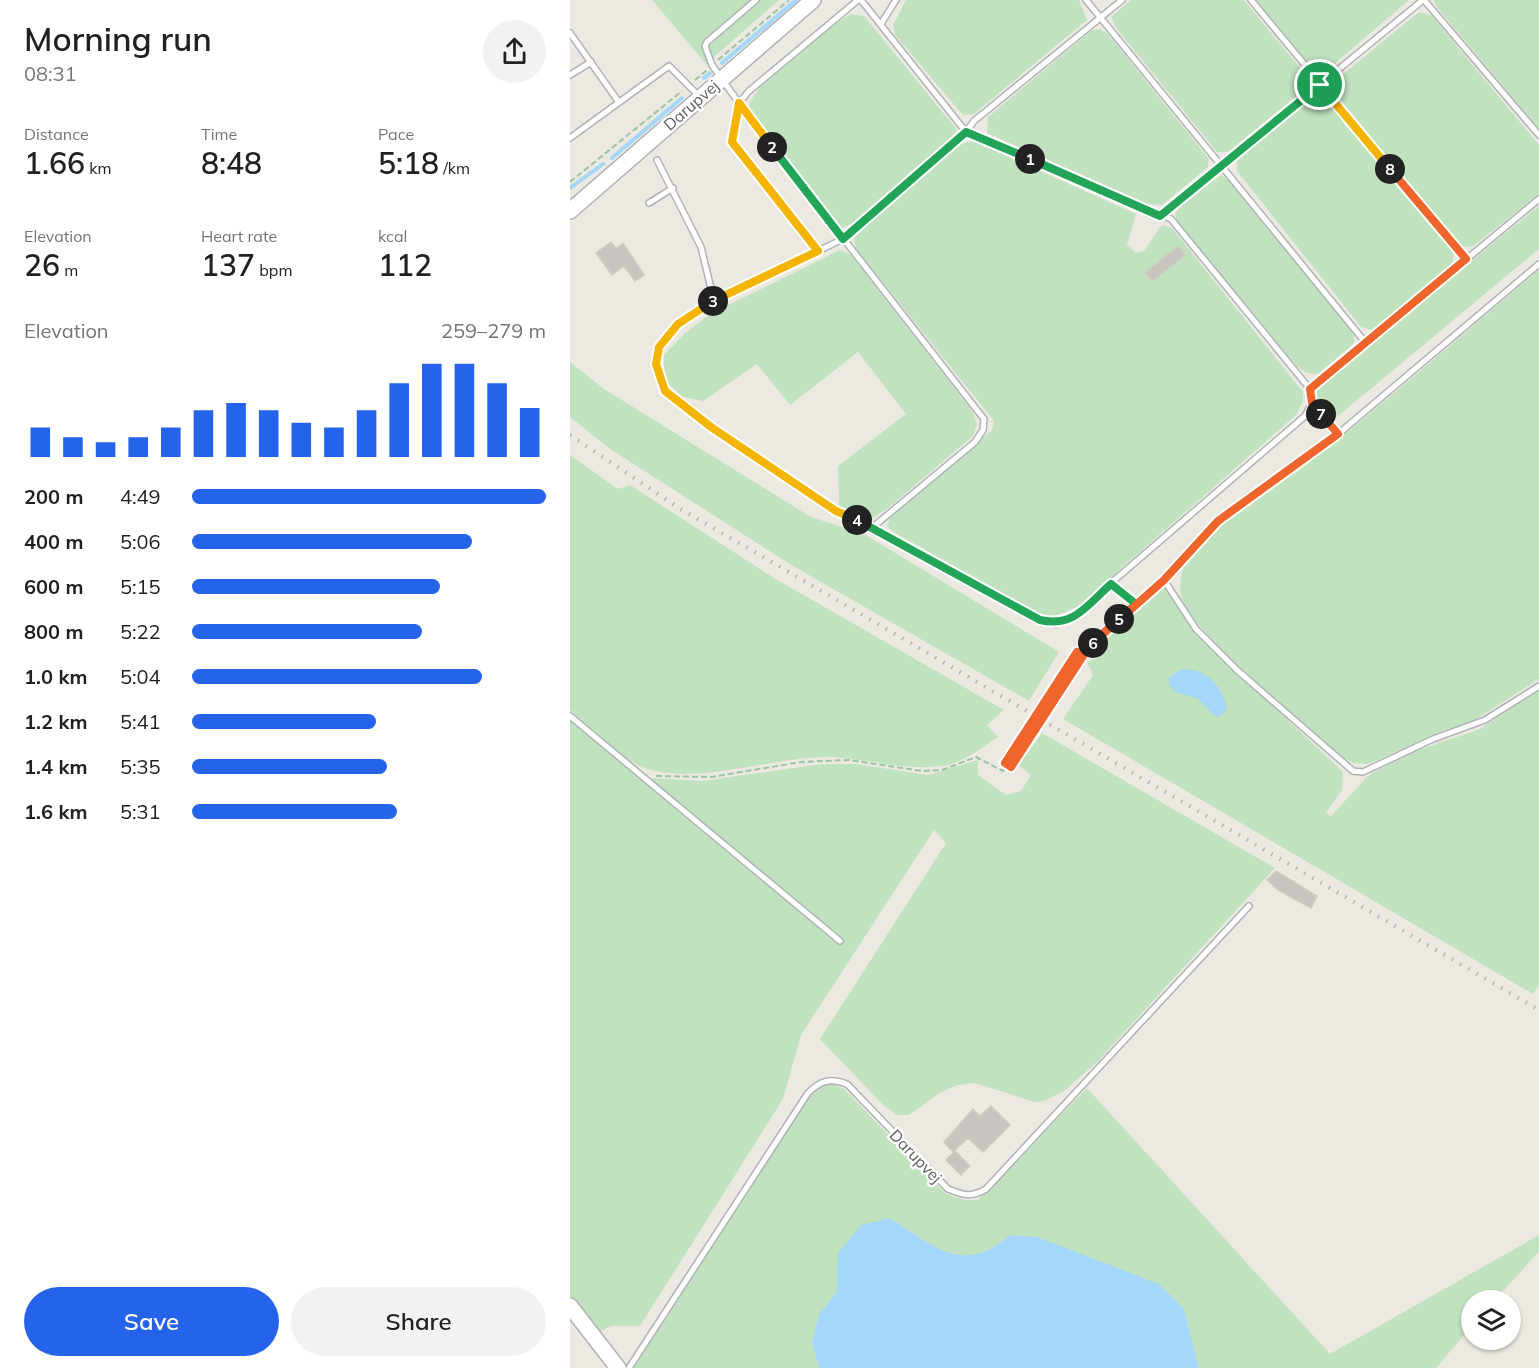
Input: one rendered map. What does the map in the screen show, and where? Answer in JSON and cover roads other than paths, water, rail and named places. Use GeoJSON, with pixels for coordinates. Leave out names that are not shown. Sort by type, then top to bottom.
{"type":"FeatureCollection","features":[{"type":"Feature","properties":{"kind":"street","name":"Darupvej"},"geometry":{"type":"LineString","coordinates":[[570,211],[813,0]]}},
{"type":"Feature","properties":{"kind":"street"},"geometry":{"type":"LineString","coordinates":[[570,1306],[618,1368]]}},
{"type":"Feature","properties":{"kind":"lane"},"geometry":{"type":"LineString","coordinates":[[756,0],[707,42],[706,51],[712,65],[843,239],[984,419],[983,430],[975,442],[873,527]]}},
{"type":"Feature","properties":{"kind":"lane"},"geometry":{"type":"LineString","coordinates":[[818,251],[732,142],[739,103],[792,54],[860,0],[966,132],[1171,219],[1310,389],[1312,403],[1338,434]]}},
{"type":"Feature","properties":{"kind":"lane"},"geometry":{"type":"LineString","coordinates":[[881,24],[897,0]]}},
{"type":"Feature","properties":{"kind":"lane"},"geometry":{"type":"LineString","coordinates":[[1086,0],[1365,342]]}},
{"type":"Feature","properties":{"kind":"lane"},"geometry":{"type":"LineString","coordinates":[[1122,0],[974,122],[966,132],[843,239],[714,301],[678,324],[659,347],[656,364],[665,391],[711,427],[836,511],[873,527],[1040,620],[1056,624],[1067,621],[1111,584],[1305,416],[1312,403]]}},
{"type":"Feature","properties":{"kind":"lane"},"geometry":{"type":"LineString","coordinates":[[1251,0],[1466,259]]}},
{"type":"Feature","properties":{"kind":"lane"},"geometry":{"type":"LineString","coordinates":[[1160,216],[1423,0],[1539,135]]}},
{"type":"Feature","properties":{"kind":"lane"},"geometry":{"type":"LineString","coordinates":[[570,33],[618,101]]}},
{"type":"Feature","properties":{"kind":"lane"},"geometry":{"type":"LineString","coordinates":[[570,75],[591,62]]}},
{"type":"Feature","properties":{"kind":"lane"},"geometry":{"type":"LineString","coordinates":[[570,138],[669,66],[700,97]]}},
{"type":"Feature","properties":{"kind":"lane"},"geometry":{"type":"LineString","coordinates":[[657,160],[701,247],[714,301]]}},
{"type":"Feature","properties":{"kind":"lane"},"geometry":{"type":"LineString","coordinates":[[649,203],[673,188]]}},
{"type":"Feature","properties":{"kind":"lane"},"geometry":{"type":"LineString","coordinates":[[1310,389],[1539,199]]}},
{"type":"Feature","properties":{"kind":"lane"},"geometry":{"type":"LineString","coordinates":[[1539,264],[1338,434],[1218,521],[1164,580],[1204,637],[1246,678],[1353,771],[1363,772],[1433,739],[1485,720],[1539,686]]}},
{"type":"Feature","properties":{"kind":"lane"},"geometry":{"type":"LineString","coordinates":[[570,716],[840,941]]}},
{"type":"Feature","properties":{"kind":"lane","name":"Darupvej"},"geometry":{"type":"LineString","coordinates":[[629,1368],[816,1084],[827,1079],[847,1084],[948,1189],[963,1195],[975,1196],[986,1189],[1249,906]]}},
{"type":"Feature","properties":{"kind":"water"},"geometry":{"type":"Polygon","coordinates":[[[1190,669],[1204,674],[1214,682],[1227,708],[1222,715],[1216,717],[1197,698],[1180,694],[1169,686],[1169,678],[1180,670],[1190,669]]]}},
{"type":"Feature","properties":{"kind":"water"},"geometry":{"type":"Polygon","coordinates":[[[889,1218],[949,1252],[963,1255],[977,1254],[993,1247],[1010,1235],[1037,1237],[1159,1284],[1184,1309],[1199,1368],[819,1368],[812,1342],[819,1314],[837,1292],[838,1253],[861,1225],[889,1218]]]}},
{"type":"Feature","properties":{"kind":"waterway"},"geometry":{"type":"LineString","coordinates":[[722,63],[796,0]]}},
{"type":"Feature","properties":{"kind":"waterway"},"geometry":{"type":"LineString","coordinates":[[704,78],[710,73]]}},
{"type":"Feature","properties":{"kind":"waterway"},"geometry":{"type":"LineString","coordinates":[[612,158],[682,98]]}},
{"type":"Feature","properties":{"kind":"waterway"},"geometry":{"type":"LineString","coordinates":[[570,188],[603,164]]}},
{"type":"Feature","properties":{"kind":"railway"},"geometry":{"type":"LineString","coordinates":[[570,435],[679,508],[1539,1010]]}}]}
